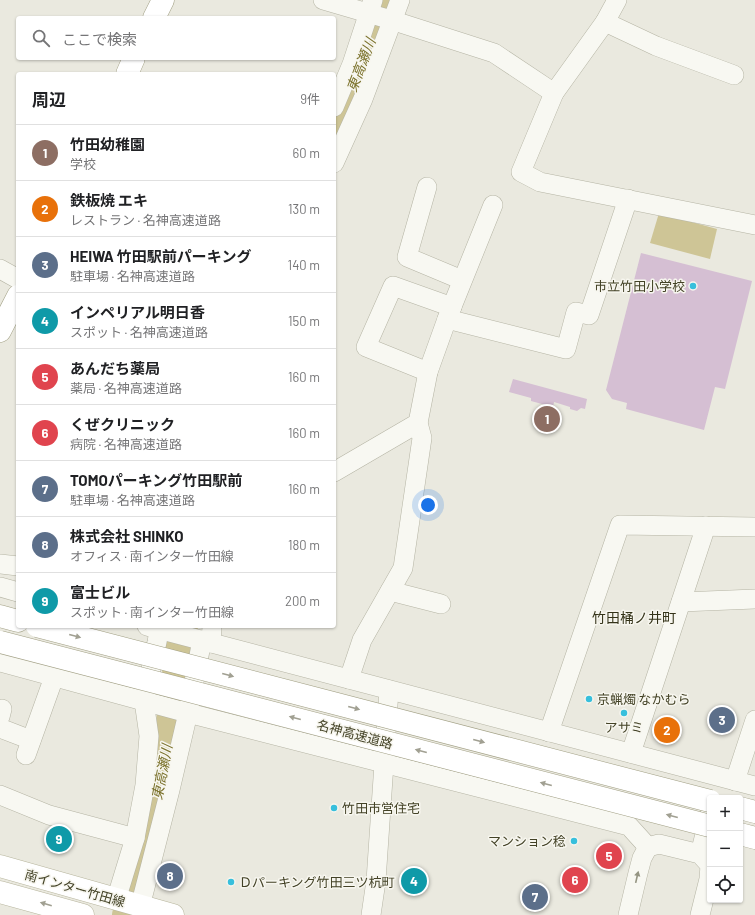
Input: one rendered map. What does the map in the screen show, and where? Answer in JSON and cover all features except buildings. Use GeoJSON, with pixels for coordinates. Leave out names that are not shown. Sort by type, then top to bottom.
{"type":"FeatureCollection","features":[{"type":"Feature","properties":{"kind":"main road"},"geometry":{"type":"LineString","coordinates":[[155,16],[163,0]]}},
{"type":"Feature","properties":{"kind":"main road"},"geometry":{"type":"LineString","coordinates":[[128,72],[133,60]]}},
{"type":"Feature","properties":{"kind":"main road"},"geometry":{"type":"LineString","coordinates":[[0,331],[16,300]]}},
{"type":"Feature","properties":{"kind":"main road"},"geometry":{"type":"LineString","coordinates":[[0,616],[16,620]]}},
{"type":"Feature","properties":{"kind":"main road","name":"名神高速道路"},"geometry":{"type":"LineString","coordinates":[[45,628],[707,800]]}},
{"type":"Feature","properties":{"kind":"main road","name":"名神高速道路"},"geometry":{"type":"LineString","coordinates":[[0,642],[707,825]]}},
{"type":"Feature","properties":{"kind":"main road"},"geometry":{"type":"LineString","coordinates":[[743,809],[755,812]]}},
{"type":"Feature","properties":{"kind":"main road"},"geometry":{"type":"LineString","coordinates":[[743,835],[755,838]]}},
{"type":"Feature","properties":{"kind":"main road","name":"南インター竹田線"},"geometry":{"type":"LineString","coordinates":[[0,866],[173,915]]}},
{"type":"Feature","properties":{"kind":"main road","name":"南インター竹田線"},"geometry":{"type":"LineString","coordinates":[[0,892],[83,915]]}},
{"type":"Feature","properties":{"kind":"street"},"geometry":{"type":"LineString","coordinates":[[323,0],[379,13],[494,53],[554,93]]}},
{"type":"Feature","properties":{"kind":"street"},"geometry":{"type":"LineString","coordinates":[[336,102],[352,64],[379,13],[400,0]]}},
{"type":"Feature","properties":{"kind":"street"},"geometry":{"type":"LineString","coordinates":[[616,0],[604,22],[554,93],[521,172],[540,182],[755,225]]}},
{"type":"Feature","properties":{"kind":"street"},"geometry":{"type":"LineString","coordinates":[[336,159],[364,99],[379,13]]}},
{"type":"Feature","properties":{"kind":"street"},"geometry":{"type":"LineString","coordinates":[[604,22],[656,46],[734,75]]}},
{"type":"Feature","properties":{"kind":"street"},"geometry":{"type":"LineString","coordinates":[[427,186],[407,257],[462,280]]}},
{"type":"Feature","properties":{"kind":"street"},"geometry":{"type":"LineString","coordinates":[[428,372],[366,347],[393,286],[449,313],[566,349],[576,312],[588,314],[628,199]]}},
{"type":"Feature","properties":{"kind":"street"},"geometry":{"type":"LineString","coordinates":[[349,679],[362,640],[403,568],[422,438],[418,423],[428,372],[449,313],[493,205]]}},
{"type":"Feature","properties":{"kind":"street"},"geometry":{"type":"LineString","coordinates":[[0,269],[16,278]]}},
{"type":"Feature","properties":{"kind":"street"},"geometry":{"type":"LineString","coordinates":[[336,471],[418,423]]}},
{"type":"Feature","properties":{"kind":"street"},"geometry":{"type":"LineString","coordinates":[[549,732],[620,525],[755,526]]}},
{"type":"Feature","properties":{"kind":"street"},"geometry":{"type":"LineString","coordinates":[[632,753],[706,526]]}},
{"type":"Feature","properties":{"kind":"street"},"geometry":{"type":"LineString","coordinates":[[0,564],[16,566]]}},
{"type":"Feature","properties":{"kind":"street"},"geometry":{"type":"LineString","coordinates":[[0,587],[16,591]]}},
{"type":"Feature","properties":{"kind":"street"},"geometry":{"type":"LineString","coordinates":[[390,591],[441,604]]}},
{"type":"Feature","properties":{"kind":"street"},"geometry":{"type":"LineString","coordinates":[[681,602],[755,599]]}},
{"type":"Feature","properties":{"kind":"street"},"geometry":{"type":"LineString","coordinates":[[129,903],[135,838],[158,788],[149,736],[155,628]]}},
{"type":"Feature","properties":{"kind":"street"},"geometry":{"type":"LineString","coordinates":[[161,628],[208,636],[389,690],[755,786]]}},
{"type":"Feature","properties":{"kind":"street"},"geometry":{"type":"LineString","coordinates":[[129,903],[158,788],[208,636]]}},
{"type":"Feature","properties":{"kind":"street"},"geometry":{"type":"LineString","coordinates":[[0,662],[184,712],[629,826],[648,847]]}},
{"type":"Feature","properties":{"kind":"street"},"geometry":{"type":"LineString","coordinates":[[0,728],[29,747],[54,677]]}},
{"type":"Feature","properties":{"kind":"street"},"geometry":{"type":"LineString","coordinates":[[371,915],[376,881],[389,690]]}},
{"type":"Feature","properties":{"kind":"street"},"geometry":{"type":"LineString","coordinates":[[716,795],[728,779],[755,720]]}},
{"type":"Feature","properties":{"kind":"street"},"geometry":{"type":"LineString","coordinates":[[0,795],[49,815],[135,838]]}},
{"type":"Feature","properties":{"kind":"street"},"geometry":{"type":"LineString","coordinates":[[700,854],[707,826]]}},
{"type":"Feature","properties":{"kind":"street"},"geometry":{"type":"LineString","coordinates":[[628,915],[642,858],[648,847],[659,844],[700,854],[710,865],[709,879],[700,915]]}},
{"type":"Feature","properties":{"kind":"shaded area"},"geometry":{"type":"Polygon","coordinates":[[[659,213],[717,229],[710,259],[650,243],[659,213]]]}},
{"type":"Feature","properties":{"kind":"shaded area"},"geometry":{"type":"Polygon","coordinates":[[[641,253],[752,281],[725,389],[715,387],[704,430],[626,409],[627,403],[612,399],[606,390],[641,253]]]}},
{"type":"Feature","properties":{"kind":"shaded area"},"geometry":{"type":"Polygon","coordinates":[[[513,379],[587,399],[585,409],[581,408],[577,411],[554,402],[553,407],[531,401],[531,398],[509,392],[513,379]]]}},
{"type":"Feature","properties":{"kind":"waterway","name":"東高瀬川"},"geometry":{"type":"LineString","coordinates":[[336,125],[358,78],[386,0]]}},
{"type":"Feature","properties":{"kind":"waterway","name":"東高瀬川"},"geometry":{"type":"LineString","coordinates":[[127,915],[156,805],[170,730],[183,628]]}},
{"type":"Feature","properties":{"kind":"place","name":"市立竹田小学校"},"geometry":{"type":"Point","coordinates":[693,286]}},
{"type":"Feature","properties":{"kind":"place","name":"竹田幼稚園"},"geometry":{"type":"Point","coordinates":[547,419]}},
{"type":"Feature","properties":{"kind":"place","name":"京蝋燭 なかむら"},"geometry":{"type":"Point","coordinates":[589,699]}},
{"type":"Feature","properties":{"kind":"place","name":"アサミ"},"geometry":{"type":"Point","coordinates":[624,713]}},
{"type":"Feature","properties":{"kind":"place","name":"HEIWA 竹田駅前パーキング"},"geometry":{"type":"Point","coordinates":[722,720]}},
{"type":"Feature","properties":{"kind":"place","name":"鉄板焼 エキ"},"geometry":{"type":"Point","coordinates":[667,730]}},
{"type":"Feature","properties":{"kind":"place","name":"竹田市営住宅"},"geometry":{"type":"Point","coordinates":[334,808]}},
{"type":"Feature","properties":{"kind":"place","name":"富士ビル"},"geometry":{"type":"Point","coordinates":[59,839]}},
{"type":"Feature","properties":{"kind":"place","name":"マンション稔"},"geometry":{"type":"Point","coordinates":[574,841]}},
{"type":"Feature","properties":{"kind":"place","name":"あんだち薬局"},"geometry":{"type":"Point","coordinates":[609,856]}},
{"type":"Feature","properties":{"kind":"place","name":"株式会社 SHINKO"},"geometry":{"type":"Point","coordinates":[170,876]}},
{"type":"Feature","properties":{"kind":"place","name":"くぜクリニック"},"geometry":{"type":"Point","coordinates":[575,880]}},
{"type":"Feature","properties":{"kind":"place","name":"インペリアル明日香"},"geometry":{"type":"Point","coordinates":[414,881]}},
{"type":"Feature","properties":{"kind":"place","name":"Ｄパーキング竹田三ツ杭町"},"geometry":{"type":"Point","coordinates":[231,882]}},
{"type":"Feature","properties":{"kind":"place","name":"TOMOパーキング竹田駅前"},"geometry":{"type":"Point","coordinates":[535,897]}},
{"type":"Feature","properties":{"kind":"district","name":"竹田桶ノ井町"},"geometry":{"type":"Point","coordinates":[634,618]}}]}
